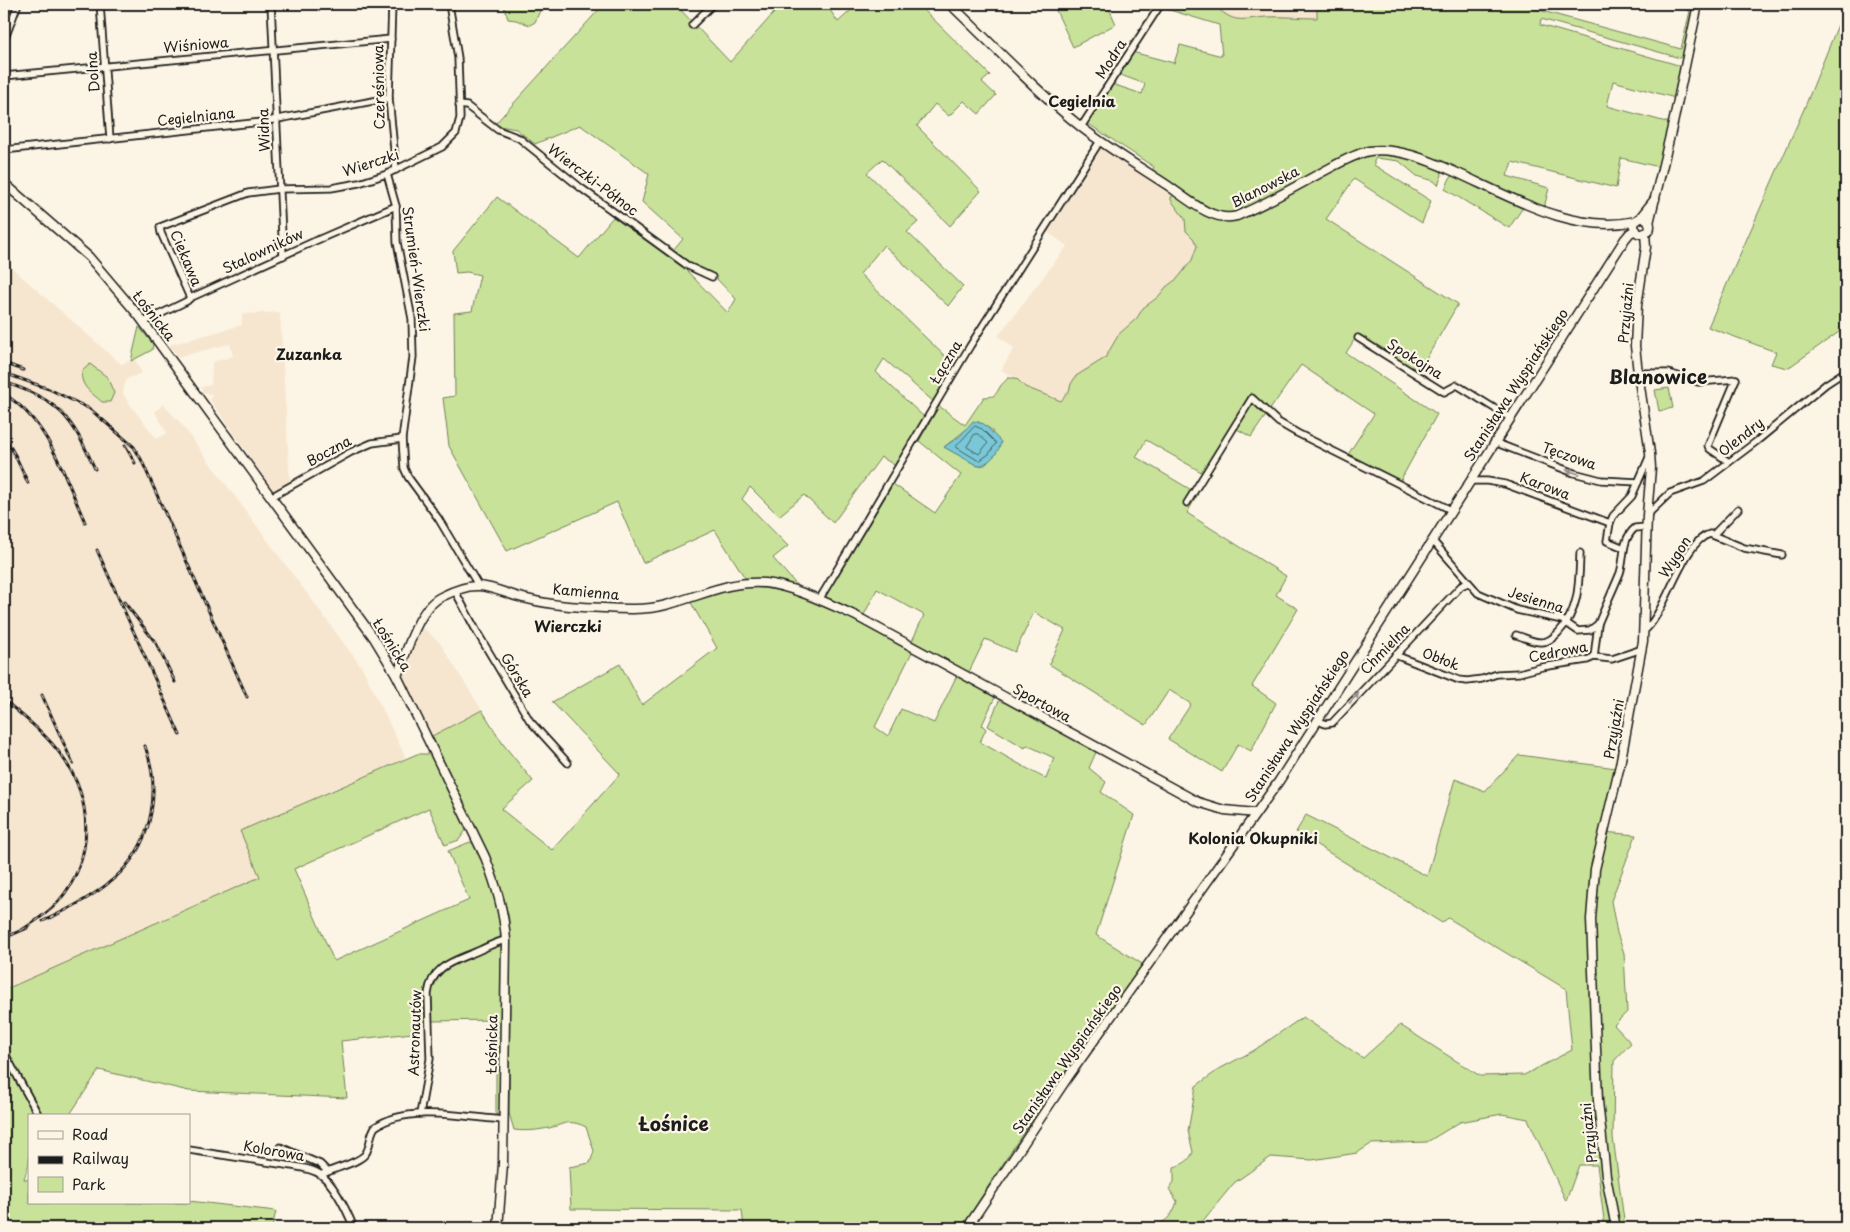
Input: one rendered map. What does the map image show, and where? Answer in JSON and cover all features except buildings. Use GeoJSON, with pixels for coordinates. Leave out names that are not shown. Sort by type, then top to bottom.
{"type":"FeatureCollection","features":[{"type":"Feature","properties":{"kind":"street"},"geometry":{"type":"LineString","coordinates":[[4,41],[18,4]]}},
{"type":"Feature","properties":{"kind":"street","name":"Dolna"},"geometry":{"type":"LineString","coordinates":[[100,4],[110,139]]}},
{"type":"Feature","properties":{"kind":"street","name":"Widna"},"geometry":{"type":"LineString","coordinates":[[271,4],[282,256]]}},
{"type":"Feature","properties":{"kind":"street","name":"Czereśniowa"},"geometry":{"type":"LineString","coordinates":[[392,4],[389,98],[396,170]]}},
{"type":"Feature","properties":{"kind":"street","name":"Wierczki"},"geometry":{"type":"LineString","coordinates":[[160,228],[248,193],[279,188],[331,188],[360,183],[396,170],[442,147],[450,141],[459,126],[460,105],[458,58],[449,4]]}},
{"type":"Feature","properties":{"kind":"street"},"geometry":{"type":"LineString","coordinates":[[692,25],[713,4]]}},
{"type":"Feature","properties":{"kind":"street","name":"Blanowska"},"geometry":{"type":"LineString","coordinates":[[950,4],[1054,104],[1081,127],[1199,206],[1222,218],[1229,219],[1237,216],[1350,158],[1372,151],[1393,152],[1432,162],[1572,221],[1618,224],[1637,220]]}},
{"type":"Feature","properties":{"kind":"street","name":"Modra"},"geometry":{"type":"LineString","coordinates":[[1081,127],[1161,4]]}},
{"type":"Feature","properties":{"kind":"street"},"geometry":{"type":"LineString","coordinates":[[1618,224],[1640,233],[1645,233],[1649,229],[1698,4]]}},
{"type":"Feature","properties":{"kind":"street","name":"Wiśniowa"},"geometry":{"type":"LineString","coordinates":[[4,76],[390,38]]}},
{"type":"Feature","properties":{"kind":"street","name":"Cegielniana"},"geometry":{"type":"LineString","coordinates":[[4,150],[276,119],[389,98]]}},
{"type":"Feature","properties":{"kind":"street","name":"Wierczki-Północ"},"geometry":{"type":"LineString","coordinates":[[460,105],[467,106],[498,130],[519,138],[581,188],[688,266],[712,277]]}},
{"type":"Feature","properties":{"kind":"street","name":"Łączna"},"geometry":{"type":"LineString","coordinates":[[819,600],[970,346],[1100,141]]}},
{"type":"Feature","properties":{"kind":"street","name":"Strumień-Wierczki"},"geometry":{"type":"LineString","coordinates":[[387,174],[396,206],[397,242],[411,310],[413,338],[413,357],[402,438],[403,459],[408,477],[438,518],[478,585]]}},
{"type":"Feature","properties":{"kind":"street","name":"Łośnicka"},"geometry":{"type":"LineString","coordinates":[[4,183],[89,258],[144,322],[374,638],[397,676],[485,857],[501,903],[506,940],[502,1194],[498,1228]]}},
{"type":"Feature","properties":{"kind":"street"},"geometry":{"type":"LineString","coordinates":[[1633,231],[1634,224],[1655,199]]}},
{"type":"Feature","properties":{"kind":"street","name":"Stalowników"},"geometry":{"type":"LineString","coordinates":[[144,322],[187,302],[190,298],[396,206]]}},
{"type":"Feature","properties":{"kind":"street"},"geometry":{"type":"LineString","coordinates":[[1637,220],[1644,218],[1649,223]]}},
{"type":"Feature","properties":{"kind":"street","name":"Ciekawa"},"geometry":{"type":"LineString","coordinates":[[160,228],[160,233],[190,298]]}},
{"type":"Feature","properties":{"kind":"street","name":"Stanisława Wyspiańskiego"},"geometry":{"type":"LineString","coordinates":[[967,1228],[1068,1077],[1280,781],[1494,442],[1633,231]]}},
{"type":"Feature","properties":{"kind":"street","name":"Przyjaźni"},"geometry":{"type":"LineString","coordinates":[[1616,1228],[1606,1176],[1598,1101],[1591,912],[1598,856],[1620,765],[1644,631],[1646,527],[1651,468],[1638,373],[1636,326],[1637,306],[1646,247],[1645,233]]}},
{"type":"Feature","properties":{"kind":"street","name":"Spokojna"},"geometry":{"type":"LineString","coordinates":[[1358,338],[1444,392],[1457,385],[1510,418]]}},
{"type":"Feature","properties":{"kind":"street","name":"Olendry"},"geometry":{"type":"LineString","coordinates":[[1647,515],[1670,493],[1704,481],[1757,441],[1826,384],[1846,371]]}},
{"type":"Feature","properties":{"kind":"street"},"geometry":{"type":"LineString","coordinates":[[1638,373],[1668,373],[1698,382],[1736,379],[1708,446],[1710,450],[1729,462]]}},
{"type":"Feature","properties":{"kind":"street"},"geometry":{"type":"LineString","coordinates":[[1187,503],[1252,398],[1278,422],[1297,433],[1451,510]]}},
{"type":"Feature","properties":{"kind":"street","name":"Boczna"},"geometry":{"type":"LineString","coordinates":[[271,497],[358,449],[378,441],[402,438]]}},
{"type":"Feature","properties":{"kind":"street","name":"Tęczowa"},"geometry":{"type":"LineString","coordinates":[[1494,442],[1574,473],[1601,480],[1638,482]]}},
{"type":"Feature","properties":{"kind":"street"},"geometry":{"type":"LineString","coordinates":[[1624,548],[1607,541],[1610,523],[1614,514],[1632,496],[1650,453]]}},
{"type":"Feature","properties":{"kind":"street","name":"Karowa"},"geometry":{"type":"LineString","coordinates":[[1470,481],[1505,484],[1610,523]]}},
{"type":"Feature","properties":{"kind":"street","name":"Wygon"},"geometry":{"type":"LineString","coordinates":[[1644,631],[1655,618],[1678,572],[1698,542],[1706,535],[1713,535],[1738,509]]}},
{"type":"Feature","properties":{"kind":"street"},"geometry":{"type":"LineString","coordinates":[[1594,658],[1598,624],[1621,570],[1624,548],[1633,530],[1646,527]]}},
{"type":"Feature","properties":{"kind":"street"},"geometry":{"type":"LineString","coordinates":[[1713,535],[1744,548],[1782,555]]}},
{"type":"Feature","properties":{"kind":"street","name":"Jesienna"},"geometry":{"type":"LineString","coordinates":[[1432,540],[1478,593],[1517,610],[1558,619],[1576,630],[1590,630],[1598,624]]}},
{"type":"Feature","properties":{"kind":"street"},"geometry":{"type":"LineString","coordinates":[[1516,635],[1540,643],[1546,642],[1551,640],[1567,623],[1572,614],[1578,586],[1580,553]]}},
{"type":"Feature","properties":{"kind":"street","name":"Kamienna"},"geometry":{"type":"LineString","coordinates":[[478,585],[524,599],[580,607],[634,608],[665,606],[727,585],[747,582],[775,585],[819,600]]}},
{"type":"Feature","properties":{"kind":"street","name":"Chmielna"},"geometry":{"type":"LineString","coordinates":[[1318,720],[1324,724],[1332,723],[1461,586],[1468,583]]}},
{"type":"Feature","properties":{"kind":"street"},"geometry":{"type":"LineString","coordinates":[[397,676],[418,624],[435,600],[455,591],[478,585]]}},
{"type":"Feature","properties":{"kind":"street","name":"Górska"},"geometry":{"type":"LineString","coordinates":[[455,591],[530,721],[568,763]]}},
{"type":"Feature","properties":{"kind":"street","name":"Sportowa"},"geometry":{"type":"LineString","coordinates":[[819,600],[854,615],[1198,802],[1224,810],[1256,813]]}},
{"type":"Feature","properties":{"kind":"street","name":"Cedrowa"},"geometry":{"type":"LineString","coordinates":[[1507,673],[1519,673],[1594,658],[1608,659],[1642,649]]}},
{"type":"Feature","properties":{"kind":"street","name":"Obłok"},"geometry":{"type":"LineString","coordinates":[[1396,655],[1462,680],[1482,679],[1507,673]]}},
{"type":"Feature","properties":{"kind":"street","name":"Astronautów"},"geometry":{"type":"LineString","coordinates":[[420,1114],[430,1059],[429,985],[433,978],[450,962],[493,943],[506,940]]}},
{"type":"Feature","properties":{"kind":"street"},"geometry":{"type":"LineString","coordinates":[[4,1052],[38,1114]]}},
{"type":"Feature","properties":{"kind":"street"},"geometry":{"type":"LineString","coordinates":[[321,1175],[363,1158],[368,1150],[372,1132],[378,1125],[402,1117],[420,1114],[504,1120]]}},
{"type":"Feature","properties":{"kind":"street"},"geometry":{"type":"LineString","coordinates":[[280,1147],[320,1164],[327,1171]]}},
{"type":"Feature","properties":{"kind":"street","name":"Kolorowa"},"geometry":{"type":"LineString","coordinates":[[190,1150],[286,1165],[321,1175],[342,1202],[354,1228]]}},
{"type":"Feature","properties":{"kind":"shaded area"},"geometry":{"type":"Polygon","coordinates":[[[1213,4],[1317,4],[1317,18],[1267,17],[1246,21],[1227,16],[1213,4]]]}},
{"type":"Feature","properties":{"kind":"shaded area"},"geometry":{"type":"Polygon","coordinates":[[[1102,147],[1174,195],[1171,197],[1185,219],[1186,231],[1193,238],[1197,246],[1192,260],[1178,278],[1143,308],[1137,318],[1119,334],[1105,358],[1093,365],[1071,384],[1069,391],[1061,401],[1025,387],[1016,378],[1001,370],[1014,348],[998,336],[1067,246],[1045,230],[1102,147]]]}},
{"type":"Feature","properties":{"kind":"shaded area"},"geometry":{"type":"Polygon","coordinates":[[[4,261],[121,364],[135,359],[142,373],[127,379],[125,383],[123,393],[128,402],[157,439],[167,433],[155,412],[163,404],[179,421],[363,669],[406,758],[241,831],[260,877],[4,990],[4,261]]]}},
{"type":"Feature","properties":{"kind":"shaded area"},"geometry":{"type":"Polygon","coordinates":[[[280,312],[290,482],[273,490],[210,400],[212,394],[203,392],[201,387],[211,385],[212,362],[233,356],[230,344],[178,357],[169,345],[242,325],[242,314],[280,312]]]}},
{"type":"Feature","properties":{"kind":"shaded area"},"geometry":{"type":"Polygon","coordinates":[[[424,628],[440,643],[482,710],[432,736],[402,674],[403,666],[417,633],[424,628]]]}},
{"type":"Feature","properties":{"kind":"green space"},"geometry":{"type":"Polygon","coordinates":[[[503,4],[546,4],[542,6],[535,22],[530,25],[508,19],[503,4]]]}},
{"type":"Feature","properties":{"kind":"green space"},"geometry":{"type":"Polygon","coordinates":[[[604,4],[675,4],[730,62],[782,4],[826,4],[838,22],[858,4],[918,4],[990,75],[982,82],[996,95],[979,114],[964,101],[949,116],[935,104],[917,126],[981,191],[950,226],[882,159],[867,173],[918,222],[907,232],[963,286],[948,306],[884,245],[860,274],[955,366],[934,402],[884,359],[876,372],[924,417],[896,466],[881,457],[833,523],[804,495],[779,516],[750,487],[742,499],[788,546],[773,558],[800,589],[771,580],[745,578],[715,530],[643,563],[617,502],[507,551],[449,446],[443,398],[455,396],[454,313],[472,311],[480,275],[467,272],[456,273],[453,251],[497,197],[579,258],[613,217],[685,269],[728,313],[736,299],[713,275],[690,264],[673,251],[683,239],[642,202],[649,174],[580,125],[535,144],[516,129],[494,125],[604,4]]]}},
{"type":"Feature","properties":{"kind":"green space"},"geometry":{"type":"Polygon","coordinates":[[[1053,4],[1107,4],[1116,24],[1073,47],[1053,4]]]}},
{"type":"Feature","properties":{"kind":"green space"},"geometry":{"type":"Polygon","coordinates":[[[1162,4],[1213,4],[1233,18],[1244,19],[1272,17],[1317,18],[1317,4],[1517,4],[1681,49],[1690,11],[1667,4],[1695,4],[1684,55],[1680,58],[1541,19],[1540,25],[1678,65],[1680,68],[1675,98],[1613,81],[1607,106],[1670,123],[1659,167],[1621,158],[1616,188],[1512,162],[1507,176],[1549,188],[1544,208],[1414,151],[1379,148],[1352,153],[1242,209],[1227,213],[1208,207],[1188,195],[1152,171],[1154,167],[1087,123],[1112,84],[1142,94],[1145,84],[1118,74],[1132,52],[1174,63],[1180,45],[1222,56],[1219,25],[1160,7],[1162,4]]]}},
{"type":"Feature","properties":{"kind":"green space"},"geometry":{"type":"Polygon","coordinates":[[[1846,5],[1846,327],[1788,368],[1771,364],[1776,352],[1708,327],[1804,109],[1846,5]]]}},
{"type":"Feature","properties":{"kind":"green space"},"geometry":{"type":"Polygon","coordinates":[[[1373,154],[1408,158],[1441,170],[1442,175],[1438,185],[1434,181],[1417,176],[1399,161],[1376,158],[1374,165],[1431,201],[1422,223],[1354,179],[1326,219],[1458,304],[1418,373],[1358,334],[1346,353],[1437,414],[1399,483],[1347,456],[1374,414],[1301,365],[1269,411],[1251,392],[1203,473],[1146,440],[1136,457],[1198,494],[1187,513],[1286,576],[1276,595],[1298,609],[1252,686],[1276,703],[1251,751],[1238,744],[1222,772],[1168,739],[1191,704],[1169,690],[1146,725],[1049,664],[1065,630],[1034,612],[1015,652],[985,639],[969,672],[912,641],[924,615],[877,589],[864,615],[827,600],[825,597],[893,484],[935,513],[961,475],[919,441],[939,406],[965,425],[984,397],[997,393],[1001,385],[1008,378],[1016,378],[1025,387],[1061,401],[1069,391],[1076,376],[1105,358],[1119,334],[1137,318],[1143,308],[1178,278],[1192,260],[1197,246],[1193,238],[1186,231],[1185,219],[1171,200],[1171,197],[1174,195],[1210,217],[1218,220],[1234,221],[1348,162],[1373,154]],[[977,421],[944,447],[978,466],[985,465],[992,458],[992,430],[977,421]]]}},
{"type":"Feature","properties":{"kind":"green space"},"geometry":{"type":"Polygon","coordinates":[[[1451,176],[1524,206],[1509,228],[1445,189],[1451,176]]]}},
{"type":"Feature","properties":{"kind":"green space"},"geometry":{"type":"Polygon","coordinates":[[[139,327],[153,344],[152,350],[131,361],[139,327]]]}},
{"type":"Feature","properties":{"kind":"green space"},"geometry":{"type":"Polygon","coordinates":[[[90,364],[107,377],[114,393],[110,402],[102,402],[84,385],[82,371],[90,364]]]}},
{"type":"Feature","properties":{"kind":"green space"},"geometry":{"type":"Polygon","coordinates":[[[1669,388],[1673,408],[1659,411],[1655,390],[1669,388]]]}},
{"type":"Feature","properties":{"kind":"green space"},"geometry":{"type":"Polygon","coordinates":[[[1253,403],[1267,414],[1251,437],[1237,429],[1253,403]]]}},
{"type":"Feature","properties":{"kind":"green space"},"geometry":{"type":"Polygon","coordinates":[[[741,587],[763,588],[808,599],[852,619],[912,652],[875,727],[888,736],[901,709],[934,723],[957,675],[996,695],[982,725],[986,729],[980,742],[1046,779],[1054,758],[1027,745],[1025,748],[988,726],[999,701],[1002,699],[1097,750],[1089,768],[1106,782],[1101,792],[1134,815],[1096,935],[1144,965],[1050,1092],[961,1228],[744,1228],[742,1210],[571,1209],[569,1167],[590,1163],[594,1151],[586,1127],[569,1123],[539,1130],[514,1130],[509,1113],[509,919],[493,865],[432,736],[482,710],[503,744],[533,781],[501,809],[552,850],[620,774],[552,702],[620,664],[642,705],[717,648],[690,601],[702,596],[741,587]]]}},
{"type":"Feature","properties":{"kind":"green space"},"geometry":{"type":"Polygon","coordinates":[[[417,754],[430,754],[466,830],[459,840],[445,845],[429,808],[294,869],[334,961],[469,900],[448,851],[470,842],[474,844],[485,866],[494,890],[500,914],[500,938],[451,960],[431,977],[427,1021],[421,1022],[421,1032],[341,1041],[347,1098],[189,1091],[99,1070],[70,1114],[42,1114],[4,1046],[4,990],[260,877],[240,831],[417,754]]]}},
{"type":"Feature","properties":{"kind":"green space"},"geometry":{"type":"Polygon","coordinates":[[[1519,755],[1616,768],[1603,832],[1636,835],[1611,901],[1617,933],[1624,953],[1627,1012],[1614,1025],[1631,1043],[1614,1061],[1613,1137],[1625,1228],[1605,1228],[1597,1165],[1579,1165],[1566,1201],[1528,1119],[1502,1114],[1460,1122],[1427,1142],[1371,1144],[1357,1153],[1312,1160],[1271,1157],[1234,1183],[1197,1228],[1143,1228],[1158,1225],[1169,1217],[1174,1210],[1177,1201],[1169,1189],[1174,1182],[1174,1167],[1186,1162],[1193,1152],[1188,1131],[1196,1086],[1221,1068],[1253,1051],[1303,1017],[1363,1058],[1400,1025],[1480,1076],[1524,1075],[1572,1050],[1566,989],[1448,918],[1442,923],[1296,832],[1306,815],[1427,876],[1455,779],[1485,791],[1519,755]]]}},
{"type":"Feature","properties":{"kind":"green space"},"geometry":{"type":"Polygon","coordinates":[[[502,944],[500,1110],[496,1116],[496,1020],[431,1021],[431,990],[436,977],[444,969],[490,946],[502,944]]]}},
{"type":"Feature","properties":{"kind":"green space"},"geometry":{"type":"Polygon","coordinates":[[[4,1060],[35,1114],[28,1114],[28,1166],[24,1179],[28,1180],[28,1204],[190,1204],[190,1201],[276,1211],[272,1228],[4,1228],[4,1060]]]}},
{"type":"Feature","properties":{"kind":"water"},"geometry":{"type":"Polygon","coordinates":[[[973,421],[984,424],[1001,442],[993,457],[986,463],[978,466],[944,447],[960,436],[973,421]]]}},
{"type":"Feature","properties":{"kind":"railway"},"geometry":{"type":"LineString","coordinates":[[4,363],[23,370]]}},
{"type":"Feature","properties":{"kind":"railway"},"geometry":{"type":"LineString","coordinates":[[4,373],[49,389],[90,409],[134,447],[247,697]]}},
{"type":"Feature","properties":{"kind":"railway"},"geometry":{"type":"LineString","coordinates":[[4,382],[38,396],[61,413],[79,436],[95,469]]}},
{"type":"Feature","properties":{"kind":"railway"},"geometry":{"type":"LineString","coordinates":[[4,394],[20,405],[44,434],[62,468],[85,522]]}},
{"type":"Feature","properties":{"kind":"railway"},"geometry":{"type":"LineString","coordinates":[[4,436],[28,483]]}},
{"type":"Feature","properties":{"kind":"railway"},"geometry":{"type":"LineString","coordinates":[[125,445],[135,463]]}},
{"type":"Feature","properties":{"kind":"railway"},"geometry":{"type":"LineString","coordinates":[[97,550],[180,735]]}},
{"type":"Feature","properties":{"kind":"railway"},"geometry":{"type":"LineString","coordinates":[[124,602],[156,643],[175,682]]}},
{"type":"Feature","properties":{"kind":"railway"},"geometry":{"type":"LineString","coordinates":[[42,695],[73,764]]}},
{"type":"Feature","properties":{"kind":"railway"},"geometry":{"type":"LineString","coordinates":[[4,700],[42,733],[55,747],[72,772],[80,791],[86,829],[79,867],[70,885],[54,906],[22,930]]}},
{"type":"Feature","properties":{"kind":"railway"},"geometry":{"type":"LineString","coordinates":[[43,921],[94,894],[113,880],[132,859],[147,829],[153,796],[150,762],[145,746]]}},
{"type":"Feature","properties":{"kind":"railway"},"geometry":{"type":"LineString","coordinates":[[4,938],[27,928]]}},
{"type":"Feature","properties":{"kind":"district","name":"Cegielnia"},"geometry":{"type":"Point","coordinates":[1082,102]}},
{"type":"Feature","properties":{"kind":"district","name":"Zuzanka"},"geometry":{"type":"Point","coordinates":[309,355]}},
{"type":"Feature","properties":{"kind":"district","name":"Blanowice"},"geometry":{"type":"Point","coordinates":[1658,377]}},
{"type":"Feature","properties":{"kind":"district","name":"Wierczki"},"geometry":{"type":"Point","coordinates":[568,627]}},
{"type":"Feature","properties":{"kind":"district","name":"Kolonia Okupniki"},"geometry":{"type":"Point","coordinates":[1253,839]}},
{"type":"Feature","properties":{"kind":"district","name":"Łośnice"},"geometry":{"type":"Point","coordinates":[674,1124]}}]}
